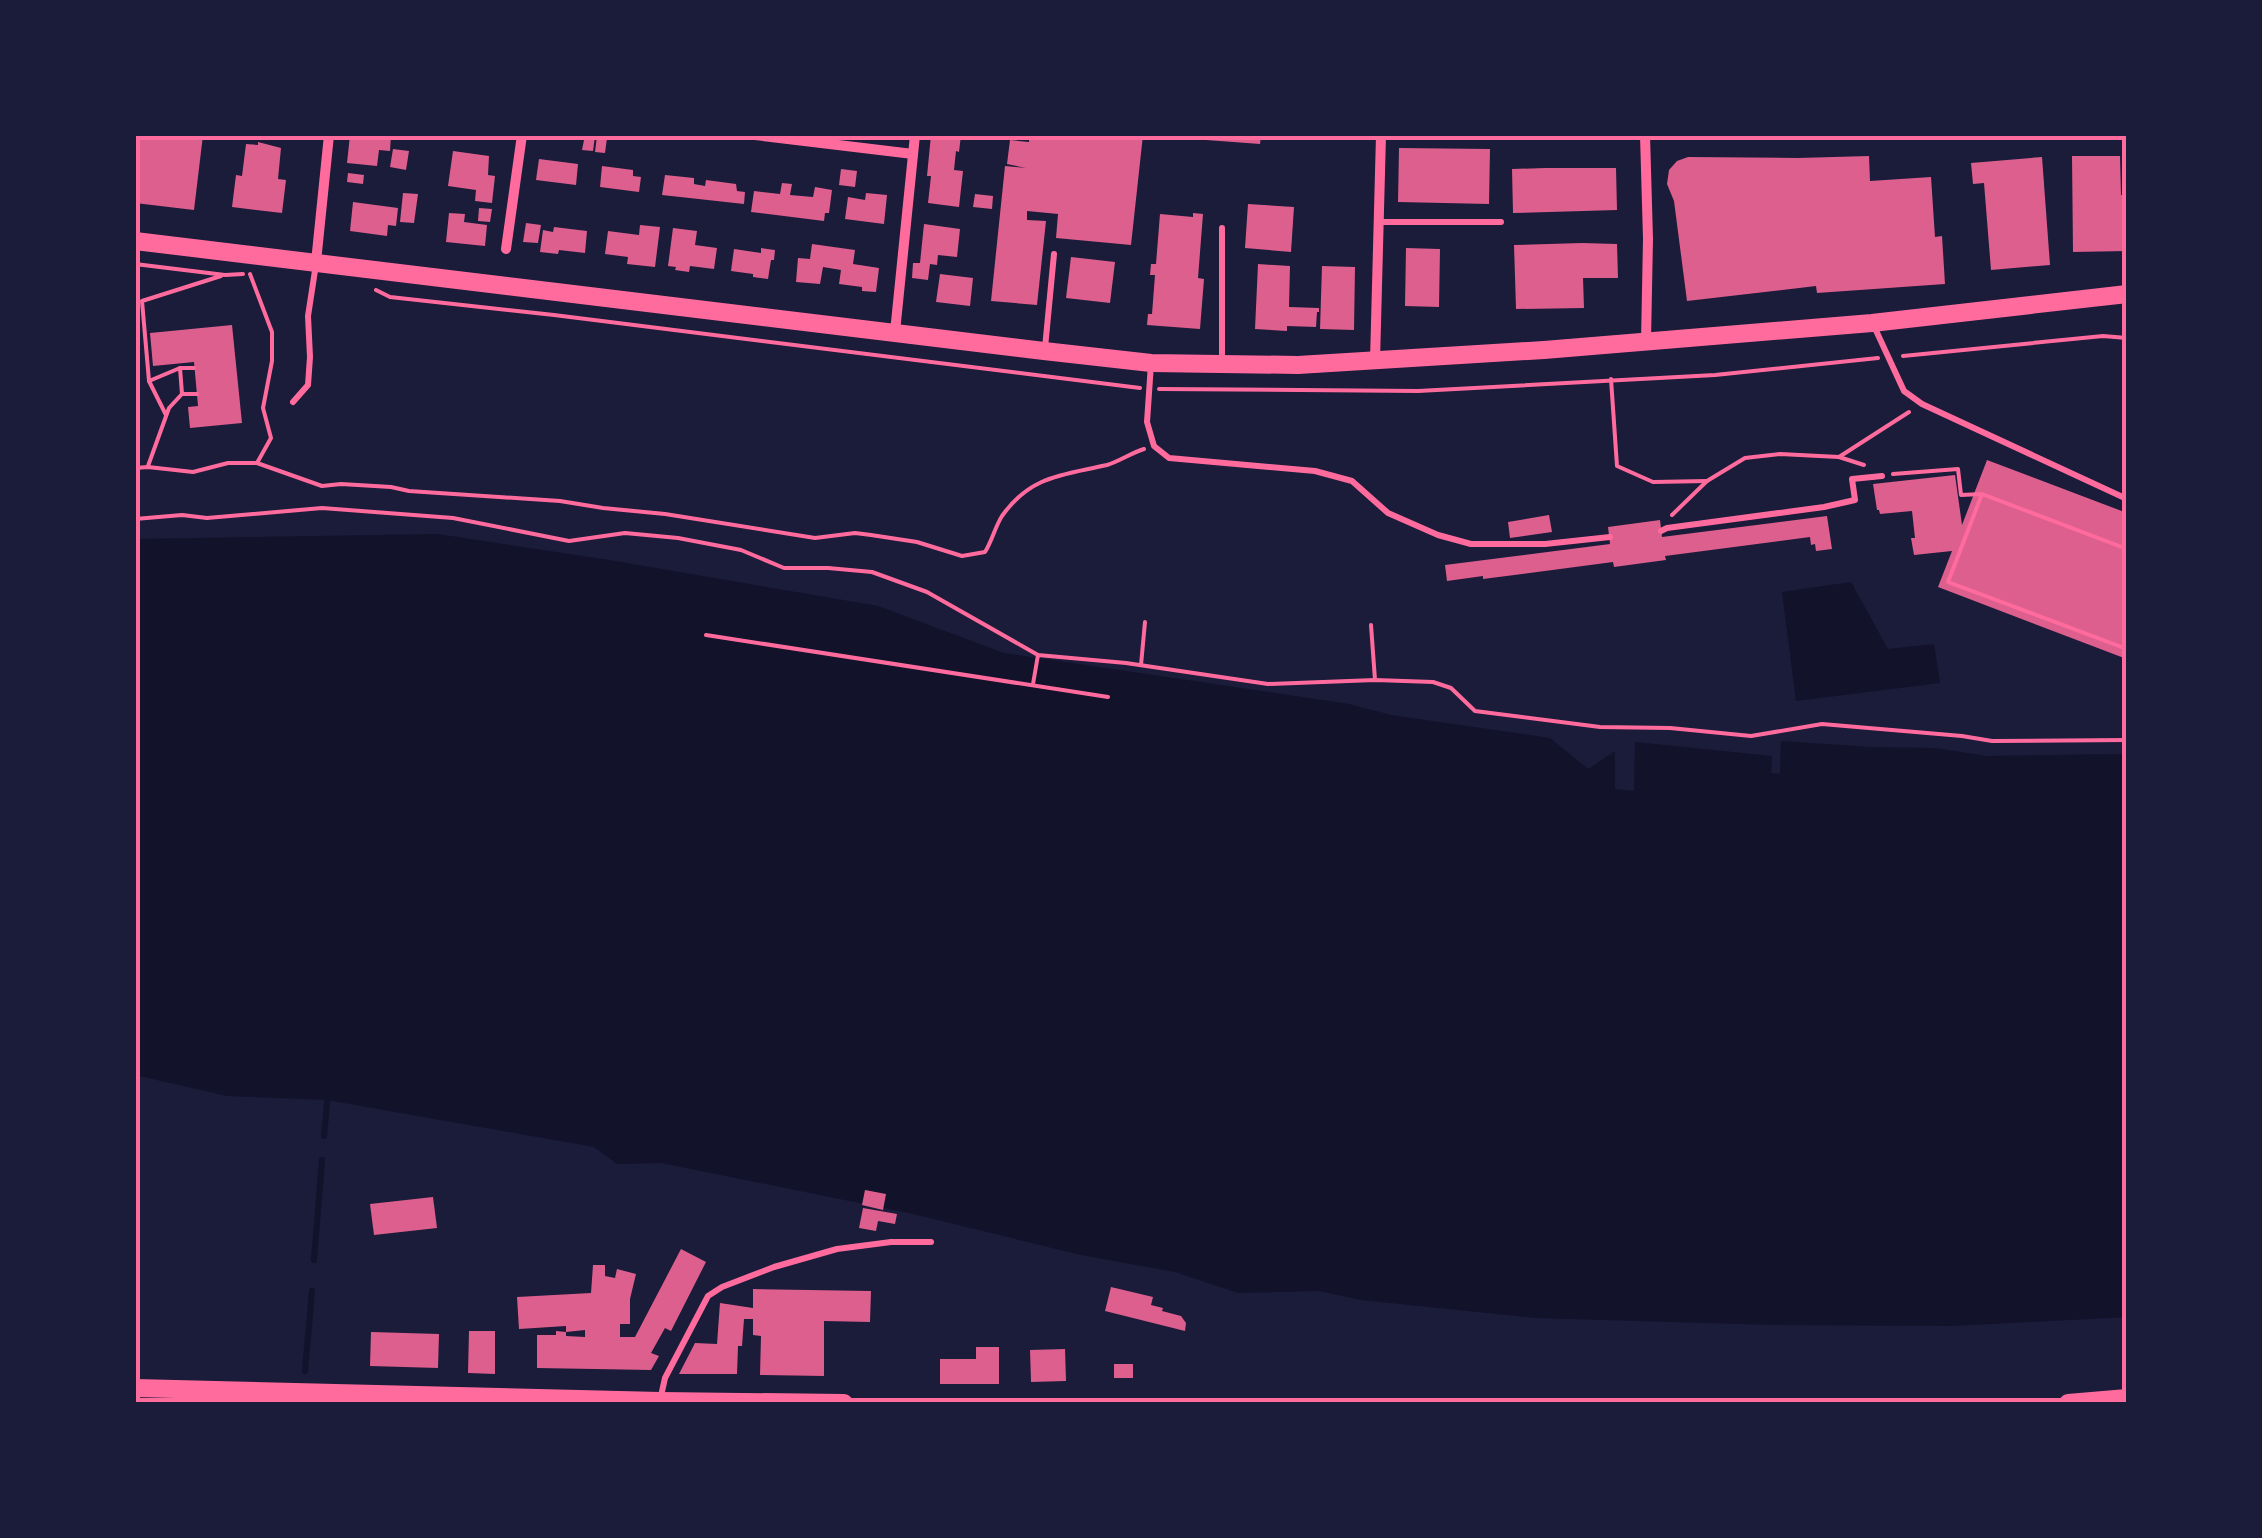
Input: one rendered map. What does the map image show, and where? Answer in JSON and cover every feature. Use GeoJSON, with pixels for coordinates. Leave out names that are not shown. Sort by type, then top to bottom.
{"type":"FeatureCollection","features":[{"type":"Feature","properties":{"kind":"main road"},"geometry":{"type":"LineString","coordinates":[[135,241],[1044,351],[1222,366],[1375,361],[1646,341],[1872,323],[2127,294]]}},
{"type":"Feature","properties":{"kind":"main road"},"geometry":{"type":"LineString","coordinates":[[135,1388],[623,1402],[844,1403]]}},
{"type":"Feature","properties":{"kind":"main road"},"geometry":{"type":"LineString","coordinates":[[2068,1403],[2127,1398]]}},
{"type":"Feature","properties":{"kind":"street"},"geometry":{"type":"LineString","coordinates":[[316,262],[329,135]]}},
{"type":"Feature","properties":{"kind":"street"},"geometry":{"type":"LineString","coordinates":[[506,249],[522,135]]}},
{"type":"Feature","properties":{"kind":"street"},"geometry":{"type":"LineString","coordinates":[[755,135],[912,154]]}},
{"type":"Feature","properties":{"kind":"street"},"geometry":{"type":"LineString","coordinates":[[894,332],[914,135]]}},
{"type":"Feature","properties":{"kind":"street"},"geometry":{"type":"LineString","coordinates":[[1375,361],[1380,135]]}},
{"type":"Feature","properties":{"kind":"street"},"geometry":{"type":"LineString","coordinates":[[1499,135],[1730,135]]}},
{"type":"Feature","properties":{"kind":"street"},"geometry":{"type":"LineString","coordinates":[[1645,136],[1646,341]]}},
{"type":"Feature","properties":{"kind":"lane"},"geometry":{"type":"LineString","coordinates":[[1378,222],[1501,222]]}},
{"type":"Feature","properties":{"kind":"lane"},"geometry":{"type":"LineString","coordinates":[[1222,228],[1222,366]]}},
{"type":"Feature","properties":{"kind":"lane"},"geometry":{"type":"LineString","coordinates":[[1044,351],[1054,254]]}},
{"type":"Feature","properties":{"kind":"lane"},"geometry":{"type":"LineString","coordinates":[[293,402],[308,385],[308,316],[316,262]]}},
{"type":"Feature","properties":{"kind":"lane"},"geometry":{"type":"LineString","coordinates":[[1872,323],[1904,391],[1922,404],[2127,499]]}},
{"type":"Feature","properties":{"kind":"lane"},"geometry":{"type":"LineString","coordinates":[[1151,363],[1147,422],[1154,446],[1169,458],[1315,471],[1352,481],[1388,514],[1471,544],[1545,544],[1610,537]]}},
{"type":"Feature","properties":{"kind":"lane"},"geometry":{"type":"LineString","coordinates":[[1664,530],[1855,500],[1852,479],[1882,476]]}},
{"type":"Feature","properties":{"kind":"lane"},"geometry":{"type":"LineString","coordinates":[[660,1402],[665,1378],[693,1323],[708,1296],[722,1287],[837,1249],[931,1242]]}},
{"type":"Feature","properties":{"kind":"path"},"geometry":{"type":"LineString","coordinates":[[166,416],[149,380],[142,301],[225,274]]}},
{"type":"Feature","properties":{"kind":"path"},"geometry":{"type":"LineString","coordinates":[[250,274],[272,332],[272,361],[263,408],[271,438],[257,463]]}},
{"type":"Feature","properties":{"kind":"path"},"geometry":{"type":"LineString","coordinates":[[149,380],[180,368],[194,368]]}},
{"type":"Feature","properties":{"kind":"path"},"geometry":{"type":"LineString","coordinates":[[180,368],[182,394]]}},
{"type":"Feature","properties":{"kind":"path"},"geometry":{"type":"LineString","coordinates":[[1612,379],[1617,466],[1654,482],[1706,481]]}},
{"type":"Feature","properties":{"kind":"path"},"geometry":{"type":"LineString","coordinates":[[148,467],[169,408],[182,394],[197,394]]}},
{"type":"Feature","properties":{"kind":"path"},"geometry":{"type":"LineString","coordinates":[[1664,530],[1670,516],[1706,481],[1744,458],[1780,454],[1840,457],[1922,404]]}},
{"type":"Feature","properties":{"kind":"path"},"geometry":{"type":"LineString","coordinates":[[135,468],[193,472],[228,463],[257,463],[322,486],[341,484],[542,499],[815,538],[871,535],[917,542],[962,556],[985,552],[1000,519],[1033,486],[1068,472],[1112,464],[1154,446]]}},
{"type":"Feature","properties":{"kind":"path"},"geometry":{"type":"LineString","coordinates":[[1882,476],[1958,469],[1960,495],[1982,494],[2127,549]]}},
{"type":"Feature","properties":{"kind":"path"},"geometry":{"type":"LineString","coordinates":[[1982,494],[1948,582],[2127,650]]}},
{"type":"Feature","properties":{"kind":"path"},"geometry":{"type":"LineString","coordinates":[[135,519],[182,514],[207,518],[322,508],[452,518],[569,541],[625,532],[678,538],[741,550],[784,568],[872,572],[927,592],[1038,655],[1268,684],[1434,682],[1451,688],[1475,711],[1600,727],[1670,728],[1751,736],[1822,724],[1992,741],[2127,740]]}},
{"type":"Feature","properties":{"kind":"path"},"geometry":{"type":"LineString","coordinates":[[1141,665],[1144,622]]}},
{"type":"Feature","properties":{"kind":"path"},"geometry":{"type":"LineString","coordinates":[[1370,625],[1375,680]]}},
{"type":"Feature","properties":{"kind":"path"},"geometry":{"type":"LineString","coordinates":[[706,635],[1108,697]]}},
{"type":"Feature","properties":{"kind":"path"},"geometry":{"type":"LineString","coordinates":[[1033,684],[1038,655]]}},
{"type":"Feature","properties":{"kind":"shaded area"},"geometry":{"type":"Polygon","coordinates":[[[438,534],[878,606],[1004,653],[1550,738],[1588,769],[1615,751],[1615,789],[1634,791],[1635,742],[1772,756],[1771,773],[1780,774],[1781,741],[1935,748],[1987,756],[2127,754],[2127,1317],[1953,1326],[1774,1325],[1537,1318],[1361,1300],[1319,1291],[1238,1293],[1175,1272],[1081,1255],[909,1213],[661,1163],[617,1164],[594,1147],[327,1100],[227,1096],[135,1075],[135,539],[438,534]]]}},
{"type":"Feature","properties":{"kind":"shaded area"},"geometry":{"type":"Polygon","coordinates":[[[1851,582],[1888,649],[1934,644],[1940,683],[1796,701],[1782,592],[1851,582]]]}},
{"type":"Feature","properties":{"kind":"building"},"geometry":{"type":"Polygon","coordinates":[[[135,135],[203,135],[194,210],[135,203],[135,135]]]}},
{"type":"Feature","properties":{"kind":"building"},"geometry":{"type":"Polygon","coordinates":[[[350,135],[391,135],[390,151],[379,150],[377,166],[347,163],[350,135]]]}},
{"type":"Feature","properties":{"kind":"building"},"geometry":{"type":"Polygon","coordinates":[[[585,135],[595,136],[593,151],[582,150],[585,135]]]}},
{"type":"Feature","properties":{"kind":"building"},"geometry":{"type":"Polygon","coordinates":[[[931,135],[961,135],[954,170],[963,171],[959,207],[928,203],[931,135]]]}},
{"type":"Feature","properties":{"kind":"building"},"geometry":{"type":"Polygon","coordinates":[[[1029,135],[1143,135],[1131,245],[1056,238],[1058,214],[1027,211],[1027,220],[1046,221],[1037,305],[991,301],[1005,166],[1026,168],[1007,164],[1010,140],[1029,142],[1029,135]]]}},
{"type":"Feature","properties":{"kind":"building"},"geometry":{"type":"Polygon","coordinates":[[[1179,135],[1261,135],[1260,144],[1179,135]]]}},
{"type":"Feature","properties":{"kind":"building"},"geometry":{"type":"Polygon","coordinates":[[[597,136],[607,138],[605,153],[595,152],[597,136]]]}},
{"type":"Feature","properties":{"kind":"building"},"geometry":{"type":"Polygon","coordinates":[[[258,142],[281,148],[278,179],[286,180],[282,213],[232,207],[236,175],[242,176],[246,144],[258,142]]]}},
{"type":"Feature","properties":{"kind":"building"},"geometry":{"type":"Polygon","coordinates":[[[1399,148],[1490,149],[1489,204],[1398,202],[1399,148]]]}},
{"type":"Feature","properties":{"kind":"building"},"geometry":{"type":"Polygon","coordinates":[[[393,149],[409,151],[406,170],[390,167],[393,149]]]}},
{"type":"Feature","properties":{"kind":"building"},"geometry":{"type":"Polygon","coordinates":[[[453,151],[489,156],[488,175],[495,176],[492,203],[475,201],[476,190],[448,186],[453,151]]]}},
{"type":"Feature","properties":{"kind":"building"},"geometry":{"type":"Polygon","coordinates":[[[1869,156],[1870,181],[1931,177],[1935,237],[1942,236],[1945,284],[1817,293],[1816,286],[1687,301],[1674,201],[1667,184],[1669,170],[1677,161],[1688,157],[1869,156]]]}},
{"type":"Feature","properties":{"kind":"building"},"geometry":{"type":"Polygon","coordinates":[[[2072,156],[2120,156],[2121,195],[2127,195],[2127,251],[2073,252],[2072,156]]]}},
{"type":"Feature","properties":{"kind":"building"},"geometry":{"type":"Polygon","coordinates":[[[2042,157],[2050,265],[1991,270],[1984,183],[1973,184],[1971,163],[2042,157]]]}},
{"type":"Feature","properties":{"kind":"building"},"geometry":{"type":"Polygon","coordinates":[[[539,159],[578,164],[576,185],[536,180],[539,159]]]}},
{"type":"Feature","properties":{"kind":"building"},"geometry":{"type":"Polygon","coordinates":[[[602,166],[633,170],[633,176],[641,177],[639,192],[600,187],[602,166]]]}},
{"type":"Feature","properties":{"kind":"building"},"geometry":{"type":"Polygon","coordinates":[[[1616,168],[1617,210],[1513,213],[1512,169],[1616,168]]]}},
{"type":"Feature","properties":{"kind":"building"},"geometry":{"type":"Polygon","coordinates":[[[841,169],[857,171],[855,187],[839,185],[841,169]]]}},
{"type":"Feature","properties":{"kind":"building"},"geometry":{"type":"Polygon","coordinates":[[[348,173],[364,175],[363,184],[347,182],[348,173]]]}},
{"type":"Feature","properties":{"kind":"building"},"geometry":{"type":"Polygon","coordinates":[[[665,175],[694,178],[694,184],[705,186],[706,180],[736,184],[737,191],[745,192],[744,204],[662,195],[665,175]]]}},
{"type":"Feature","properties":{"kind":"building"},"geometry":{"type":"Polygon","coordinates":[[[782,183],[792,184],[790,195],[813,197],[815,187],[832,190],[824,221],[751,212],[754,191],[780,194],[782,183]]]}},
{"type":"Feature","properties":{"kind":"building"},"geometry":{"type":"Polygon","coordinates":[[[403,193],[418,194],[414,223],[400,222],[403,193]]]}},
{"type":"Feature","properties":{"kind":"building"},"geometry":{"type":"Polygon","coordinates":[[[866,193],[887,195],[884,224],[845,219],[848,197],[865,200],[866,193]]]}},
{"type":"Feature","properties":{"kind":"building"},"geometry":{"type":"Polygon","coordinates":[[[975,194],[993,196],[992,209],[973,207],[975,194]]]}},
{"type":"Feature","properties":{"kind":"building"},"geometry":{"type":"Polygon","coordinates":[[[353,202],[398,208],[396,226],[388,225],[387,236],[350,231],[353,202]]]}},
{"type":"Feature","properties":{"kind":"building"},"geometry":{"type":"Polygon","coordinates":[[[1248,204],[1294,207],[1291,252],[1245,248],[1248,204]]]}},
{"type":"Feature","properties":{"kind":"building"},"geometry":{"type":"Polygon","coordinates":[[[479,208],[492,209],[490,222],[478,221],[479,208]]]}},
{"type":"Feature","properties":{"kind":"building"},"geometry":{"type":"Polygon","coordinates":[[[449,213],[465,214],[464,222],[487,225],[485,246],[446,242],[449,213]]]}},
{"type":"Feature","properties":{"kind":"building"},"geometry":{"type":"Polygon","coordinates":[[[1193,213],[1203,214],[1198,278],[1204,279],[1200,329],[1147,325],[1148,314],[1152,314],[1155,275],[1150,275],[1151,264],[1156,264],[1160,214],[1193,217],[1193,213]]]}},
{"type":"Feature","properties":{"kind":"building"},"geometry":{"type":"Polygon","coordinates":[[[526,223],[541,225],[538,243],[523,242],[526,223]]]}},
{"type":"Feature","properties":{"kind":"building"},"geometry":{"type":"Polygon","coordinates":[[[924,224],[960,229],[957,257],[938,255],[937,265],[930,264],[928,280],[912,278],[913,263],[920,263],[924,224]]]}},
{"type":"Feature","properties":{"kind":"building"},"geometry":{"type":"Polygon","coordinates":[[[640,225],[660,227],[655,267],[627,264],[628,257],[605,254],[608,231],[639,235],[640,225]]]}},
{"type":"Feature","properties":{"kind":"building"},"geometry":{"type":"Polygon","coordinates":[[[554,227],[587,231],[585,253],[540,252],[543,230],[553,232],[554,227]]]}},
{"type":"Feature","properties":{"kind":"building"},"geometry":{"type":"Polygon","coordinates":[[[673,228],[697,231],[695,245],[717,248],[714,269],[690,266],[689,272],[668,266],[673,228]]]}},
{"type":"Feature","properties":{"kind":"building"},"geometry":{"type":"Polygon","coordinates":[[[812,244],[855,250],[853,264],[879,268],[876,292],[839,284],[841,270],[823,267],[820,284],[796,282],[798,258],[810,259],[812,244]]]}},
{"type":"Feature","properties":{"kind":"building"},"geometry":{"type":"Polygon","coordinates":[[[1617,244],[1618,278],[1583,278],[1584,308],[1516,309],[1514,245],[1617,244]]]}},
{"type":"Feature","properties":{"kind":"building"},"geometry":{"type":"Polygon","coordinates":[[[761,248],[775,250],[768,279],[731,271],[734,249],[761,253],[761,248]]]}},
{"type":"Feature","properties":{"kind":"building"},"geometry":{"type":"Polygon","coordinates":[[[1406,248],[1440,249],[1439,307],[1405,306],[1406,248]]]}},
{"type":"Feature","properties":{"kind":"building"},"geometry":{"type":"Polygon","coordinates":[[[1071,257],[1115,262],[1110,303],[1066,298],[1071,257]]]}},
{"type":"Feature","properties":{"kind":"building"},"geometry":{"type":"Polygon","coordinates":[[[1258,264],[1290,266],[1289,307],[1319,308],[1316,327],[1287,326],[1287,331],[1255,329],[1258,264]]]}},
{"type":"Feature","properties":{"kind":"building"},"geometry":{"type":"Polygon","coordinates":[[[1322,266],[1355,267],[1354,330],[1320,329],[1322,266]]]}},
{"type":"Feature","properties":{"kind":"building"},"geometry":{"type":"Polygon","coordinates":[[[940,274],[973,278],[970,306],[936,302],[940,274]]]}},
{"type":"Feature","properties":{"kind":"building"},"geometry":{"type":"Polygon","coordinates":[[[232,325],[242,423],[190,428],[188,407],[198,406],[194,362],[153,366],[150,333],[232,325]]]}},
{"type":"Feature","properties":{"kind":"building"},"geometry":{"type":"Polygon","coordinates":[[[1987,460],[2127,513],[2124,658],[1938,587],[1952,551],[1914,555],[1912,511],[1880,514],[1877,510],[1873,484],[1955,475],[1962,525],[1987,460]]]}},
{"type":"Feature","properties":{"kind":"building"},"geometry":{"type":"Polygon","coordinates":[[[1549,515],[1552,532],[1510,538],[1508,522],[1549,515]]]}},
{"type":"Feature","properties":{"kind":"building"},"geometry":{"type":"Polygon","coordinates":[[[1827,516],[1832,549],[1816,551],[1810,537],[1665,556],[1666,560],[1614,567],[1613,562],[1447,581],[1445,565],[1610,544],[1608,527],[1660,520],[1662,537],[1827,516]]]}},
{"type":"Feature","properties":{"kind":"building"},"geometry":{"type":"Polygon","coordinates":[[[865,1190],[886,1194],[883,1210],[862,1205],[865,1190]]]}},
{"type":"Feature","properties":{"kind":"building"},"geometry":{"type":"Polygon","coordinates":[[[433,1197],[437,1228],[374,1235],[370,1204],[433,1197]]]}},
{"type":"Feature","properties":{"kind":"building"},"geometry":{"type":"Polygon","coordinates":[[[863,1208],[897,1214],[895,1224],[878,1221],[876,1231],[859,1228],[863,1208]]]}},
{"type":"Feature","properties":{"kind":"building"},"geometry":{"type":"Polygon","coordinates":[[[681,1249],[706,1262],[671,1331],[665,1328],[651,1353],[659,1356],[651,1370],[537,1368],[537,1335],[566,1332],[566,1326],[519,1329],[517,1297],[591,1293],[593,1265],[605,1265],[605,1276],[615,1278],[617,1269],[636,1274],[630,1324],[620,1324],[620,1337],[635,1337],[681,1249]],[[585,1330],[566,1332],[566,1336],[585,1337],[585,1330]]]}},
{"type":"Feature","properties":{"kind":"building"},"geometry":{"type":"Polygon","coordinates":[[[1111,1287],[1153,1297],[1151,1305],[1181,1316],[1186,1323],[1185,1331],[1105,1311],[1111,1287]]]}},
{"type":"Feature","properties":{"kind":"building"},"geometry":{"type":"Polygon","coordinates":[[[753,1289],[871,1291],[870,1322],[824,1321],[824,1376],[760,1375],[761,1336],[753,1335],[753,1319],[744,1319],[737,1374],[679,1374],[695,1343],[717,1344],[720,1303],[753,1308],[753,1289]]]}},
{"type":"Feature","properties":{"kind":"building"},"geometry":{"type":"Polygon","coordinates":[[[469,1331],[495,1331],[495,1374],[468,1373],[469,1331]]]}},
{"type":"Feature","properties":{"kind":"building"},"geometry":{"type":"Polygon","coordinates":[[[371,1332],[439,1334],[438,1368],[370,1366],[371,1332]]]}},
{"type":"Feature","properties":{"kind":"building"},"geometry":{"type":"Polygon","coordinates":[[[976,1347],[999,1347],[999,1384],[940,1384],[940,1359],[976,1359],[976,1347]]]}},
{"type":"Feature","properties":{"kind":"building"},"geometry":{"type":"Polygon","coordinates":[[[1065,1349],[1066,1381],[1031,1382],[1030,1350],[1065,1349]]]}},
{"type":"Feature","properties":{"kind":"building"},"geometry":{"type":"Polygon","coordinates":[[[1114,1364],[1133,1364],[1133,1378],[1114,1378],[1114,1364]]]}},
{"type":"Feature","properties":{"kind":"waterway"},"geometry":{"type":"LineString","coordinates":[[324,1136],[328,1092]]}},
{"type":"Feature","properties":{"kind":"waterway"},"geometry":{"type":"LineString","coordinates":[[314,1260],[322,1160]]}},
{"type":"Feature","properties":{"kind":"waterway"},"geometry":{"type":"LineString","coordinates":[[305,1371],[312,1291]]}}]}
